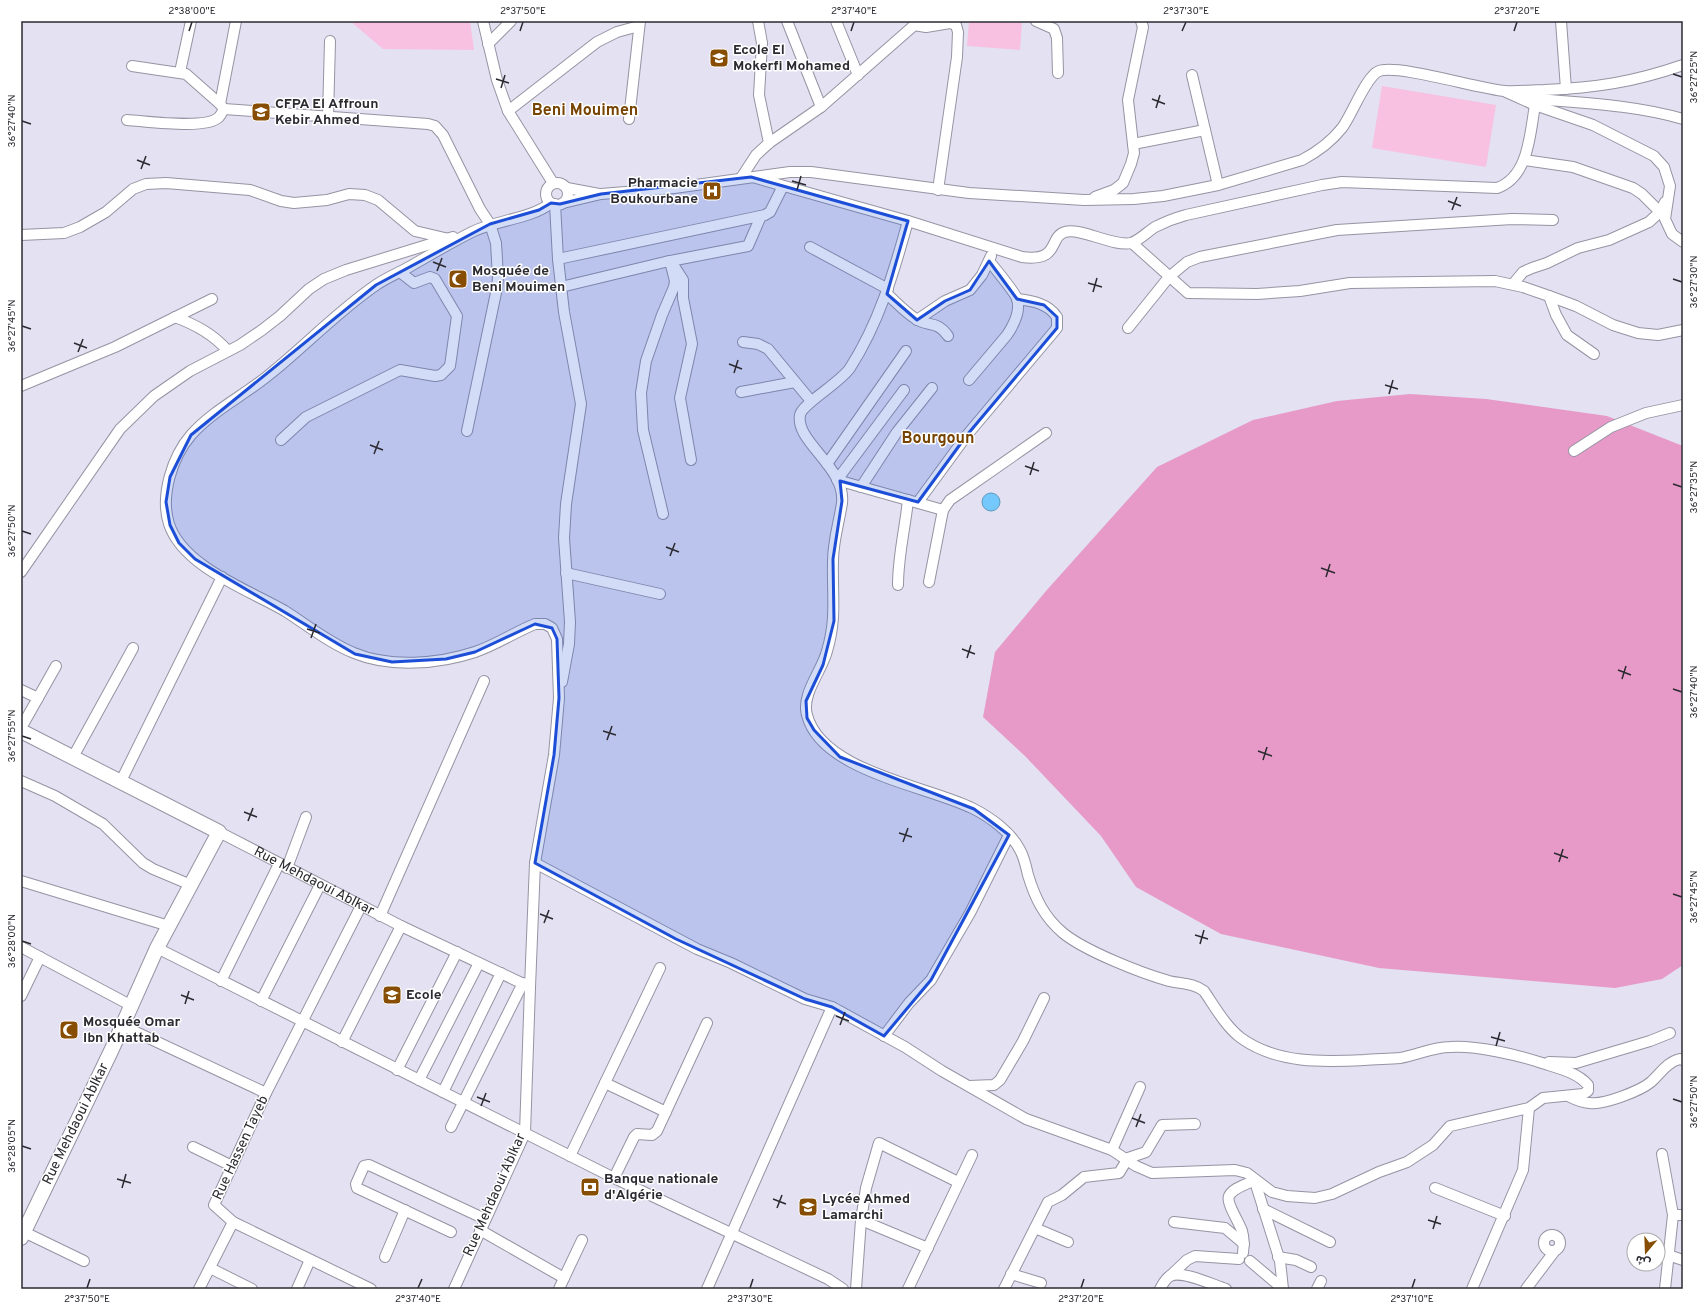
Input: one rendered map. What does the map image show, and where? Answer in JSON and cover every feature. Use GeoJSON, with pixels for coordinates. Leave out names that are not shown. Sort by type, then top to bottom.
{"type":"FeatureCollection","features":[{"type":"Feature","properties":{"kind":"street"},"geometry":{"type":"LineString","coordinates":[[180,72],[191,21]]}},
{"type":"Feature","properties":{"kind":"street"},"geometry":{"type":"LineString","coordinates":[[127,120],[198,124],[213,121],[219,117],[236,21]]}},
{"type":"Feature","properties":{"kind":"street"},"geometry":{"type":"LineString","coordinates":[[483,21],[497,80],[508,111],[553,183]]}},
{"type":"Feature","properties":{"kind":"street"},"geometry":{"type":"LineString","coordinates":[[488,44],[500,26],[512,21]]}},
{"type":"Feature","properties":{"kind":"street"},"geometry":{"type":"LineString","coordinates":[[758,21],[762,42],[759,96],[769,143]]}},
{"type":"Feature","properties":{"kind":"street"},"geometry":{"type":"LineString","coordinates":[[787,21],[821,107]]}},
{"type":"Feature","properties":{"kind":"street"},"geometry":{"type":"LineString","coordinates":[[836,21],[858,75]]}},
{"type":"Feature","properties":{"kind":"street"},"geometry":{"type":"LineString","coordinates":[[1036,21],[1054,29],[1057,38],[1058,73]]}},
{"type":"Feature","properties":{"kind":"street"},"geometry":{"type":"LineString","coordinates":[[1088,200],[1114,190],[1123,183],[1131,164],[1134,153],[1128,100],[1143,27],[1141,21]]}},
{"type":"Feature","properties":{"kind":"street"},"geometry":{"type":"LineString","coordinates":[[1561,21],[1566,89]]}},
{"type":"Feature","properties":{"kind":"street"},"geometry":{"type":"LineString","coordinates":[[741,178],[756,155],[769,143],[821,107],[916,23],[926,27],[950,22],[956,25],[958,32],[957,57],[938,190]]}},
{"type":"Feature","properties":{"kind":"street"},"geometry":{"type":"LineString","coordinates":[[508,111],[597,42],[640,23],[629,119]]}},
{"type":"Feature","properties":{"kind":"street"},"geometry":{"type":"LineString","coordinates":[[328,117],[330,41]]}},
{"type":"Feature","properties":{"kind":"street"},"geometry":{"type":"LineString","coordinates":[[1504,91],[1566,89],[1610,85],[1634,80],[1683,65]]}},
{"type":"Feature","properties":{"kind":"street"},"geometry":{"type":"LineString","coordinates":[[132,66],[186,74],[222,106],[328,117],[428,124],[435,126],[443,135],[480,209],[490,224],[496,244],[498,277],[467,431]]}},
{"type":"Feature","properties":{"kind":"street"},"geometry":{"type":"LineString","coordinates":[[554,202],[601,194],[674,188],[790,172],[811,172],[938,190],[1088,200],[1156,197],[1218,185],[1302,160],[1314,154],[1341,130],[1351,116],[1367,82],[1372,76],[1380,71],[1409,73],[1504,91],[1535,105],[1593,125],[1654,156],[1664,167],[1670,186],[1665,219],[1672,234],[1683,242]]}},
{"type":"Feature","properties":{"kind":"street"},"geometry":{"type":"LineString","coordinates":[[1192,75],[1218,185]]}},
{"type":"Feature","properties":{"kind":"street"},"geometry":{"type":"LineString","coordinates":[[1518,97],[1616,106],[1666,114],[1683,119]]}},
{"type":"Feature","properties":{"kind":"street"},"geometry":{"type":"LineString","coordinates":[[751,177],[908,221],[1022,257],[1040,257],[1049,254],[1060,234],[1068,231],[1122,243],[1132,242],[1166,222],[1186,215],[1322,185],[1342,182],[1497,188],[1509,182],[1524,160],[1535,105]]}},
{"type":"Feature","properties":{"kind":"street"},"geometry":{"type":"LineString","coordinates":[[1133,144],[1205,130]]}},
{"type":"Feature","properties":{"kind":"street"},"geometry":{"type":"LineString","coordinates":[[1524,160],[1573,166],[1633,188],[1642,194],[1660,212]]}},
{"type":"Feature","properties":{"kind":"street"},"geometry":{"type":"LineString","coordinates":[[21,235],[64,233],[80,227],[106,212],[132,189],[146,184],[166,183],[250,190],[281,201],[294,203],[327,200],[345,195],[365,195],[378,200],[415,231],[449,239]]}},
{"type":"Feature","properties":{"kind":"street"},"geometry":{"type":"LineString","coordinates":[[553,183],[563,184],[567,188],[601,194]]}},
{"type":"Feature","properties":{"kind":"street"},"geometry":{"type":"LineString","coordinates":[[451,1127],[527,985],[535,863],[554,756],[559,698],[569,644],[570,622],[564,538],[566,504],[580,404],[561,287],[554,202],[548,188],[553,183]]}},
{"type":"Feature","properties":{"kind":"street"},"geometry":{"type":"LineString","coordinates":[[558,259],[761,216],[770,212],[783,186]]}},
{"type":"Feature","properties":{"kind":"street"},"geometry":{"type":"LineString","coordinates":[[1513,284],[1523,272],[1527,270],[1547,263],[1578,248],[1621,236],[1649,222],[1660,212],[1670,186]]}},
{"type":"Feature","properties":{"kind":"street"},"geometry":{"type":"LineString","coordinates":[[559,698],[557,639],[552,628],[545,624],[536,624],[494,644],[460,656],[418,662],[392,662],[355,654],[270,603],[222,577],[195,559],[179,543],[170,524],[166,502],[170,477],[181,451],[191,435],[211,417],[270,375],[318,330],[376,285],[472,232],[490,224],[531,213],[568,196],[567,188]]}},
{"type":"Feature","properties":{"kind":"street"},"geometry":{"type":"LineString","coordinates":[[561,287],[670,261],[748,246],[761,216]]}},
{"type":"Feature","properties":{"kind":"street"},"geometry":{"type":"LineString","coordinates":[[1128,328],[1169,277],[1187,262],[1200,257],[1337,230],[1512,219],[1553,220]]}},
{"type":"Feature","properties":{"kind":"street"},"geometry":{"type":"LineString","coordinates":[[908,221],[888,291],[851,367],[832,386],[804,407],[800,419],[810,443],[838,480],[842,501],[833,559],[834,621],[823,665],[806,701],[807,718],[814,730],[828,747],[840,757],[855,765],[947,798],[974,809],[988,818],[1009,835],[1019,848],[1038,903],[1064,934],[1108,958],[1170,981],[1198,987],[1204,991],[1230,1028],[1241,1038],[1272,1054],[1301,1060],[1325,1062],[1401,1058],[1435,1048],[1465,1047],[1541,1062],[1576,1063],[1650,1041],[1670,1033]]}},
{"type":"Feature","properties":{"kind":"street"},"geometry":{"type":"LineString","coordinates":[[21,572],[120,429],[154,396],[190,371],[228,351],[262,330],[280,316],[309,289],[324,279],[346,270],[472,232]]}},
{"type":"Feature","properties":{"kind":"street"},"geometry":{"type":"LineString","coordinates":[[1132,242],[1169,277],[1188,292],[1201,294],[1293,292],[1350,283],[1495,281],[1513,284],[1576,306],[1613,325],[1638,334],[1658,335],[1683,330]]}},
{"type":"Feature","properties":{"kind":"street"},"geometry":{"type":"LineString","coordinates":[[810,247],[888,291],[917,320],[930,323],[943,329],[948,336]]}},
{"type":"Feature","properties":{"kind":"street"},"geometry":{"type":"LineString","coordinates":[[917,320],[945,301],[970,290],[982,275],[989,261],[993,248]]}},
{"type":"Feature","properties":{"kind":"street"},"geometry":{"type":"LineString","coordinates":[[670,261],[683,280],[683,298],[692,344],[682,380],[680,398],[691,460]]}},
{"type":"Feature","properties":{"kind":"street"},"geometry":{"type":"LineString","coordinates":[[663,514],[643,430],[641,393],[646,361],[662,315],[674,287],[675,281],[670,261]]}},
{"type":"Feature","properties":{"kind":"street"},"geometry":{"type":"LineString","coordinates":[[968,380],[1013,327],[1017,312],[1017,299],[989,261]]}},
{"type":"Feature","properties":{"kind":"street"},"geometry":{"type":"LineString","coordinates":[[281,440],[306,417],[400,370],[435,376],[441,375],[448,370],[450,366],[457,319],[455,310],[435,279],[430,277],[414,283],[400,272]]}},
{"type":"Feature","properties":{"kind":"street"},"geometry":{"type":"LineString","coordinates":[[1549,296],[1556,315],[1568,335],[1594,354]]}},
{"type":"Feature","properties":{"kind":"street"},"geometry":{"type":"LineString","coordinates":[[21,386],[115,347],[212,299]]}},
{"type":"Feature","properties":{"kind":"street"},"geometry":{"type":"LineString","coordinates":[[898,585],[898,557],[913,501],[1057,328],[1057,317],[1049,308],[1035,302],[1017,299]]}},
{"type":"Feature","properties":{"kind":"street"},"geometry":{"type":"LineString","coordinates":[[175,317],[198,326],[218,340],[228,351]]}},
{"type":"Feature","properties":{"kind":"street"},"geometry":{"type":"LineString","coordinates":[[743,342],[758,344],[768,349],[811,401]]}},
{"type":"Feature","properties":{"kind":"street"},"geometry":{"type":"LineString","coordinates":[[827,464],[906,351]]}},
{"type":"Feature","properties":{"kind":"street"},"geometry":{"type":"LineString","coordinates":[[742,392],[795,382]]}},
{"type":"Feature","properties":{"kind":"street"},"geometry":{"type":"LineString","coordinates":[[861,487],[897,432],[932,388]]}},
{"type":"Feature","properties":{"kind":"street"},"geometry":{"type":"LineString","coordinates":[[838,480],[904,390]]}},
{"type":"Feature","properties":{"kind":"street"},"geometry":{"type":"LineString","coordinates":[[1574,452],[1611,427],[1646,414],[1683,405]]}},
{"type":"Feature","properties":{"kind":"street"},"geometry":{"type":"LineString","coordinates":[[929,582],[943,510],[950,500],[1046,433]]}},
{"type":"Feature","properties":{"kind":"street"},"geometry":{"type":"LineString","coordinates":[[838,480],[943,510]]}},
{"type":"Feature","properties":{"kind":"street"},"geometry":{"type":"LineString","coordinates":[[566,573],[660,594]]}},
{"type":"Feature","properties":{"kind":"street"},"geometry":{"type":"LineString","coordinates":[[121,780],[222,577]]}},
{"type":"Feature","properties":{"kind":"street"},"geometry":{"type":"LineString","coordinates":[[73,757],[133,648]]}},
{"type":"Feature","properties":{"kind":"street"},"geometry":{"type":"LineString","coordinates":[[21,728],[56,666]]}},
{"type":"Feature","properties":{"kind":"street"},"geometry":{"type":"LineString","coordinates":[[380,916],[484,681]]}},
{"type":"Feature","properties":{"kind":"street"},"geometry":{"type":"LineString","coordinates":[[21,690],[38,698]]}},
{"type":"Feature","properties":{"kind":"street"},"geometry":{"type":"LineString","coordinates":[[21,731],[121,780],[219,832]]}},
{"type":"Feature","properties":{"kind":"street"},"geometry":{"type":"LineString","coordinates":[[21,781],[55,796],[103,824],[143,862],[153,869],[191,885]]}},
{"type":"Feature","properties":{"kind":"street"},"geometry":{"type":"LineString","coordinates":[[221,981],[283,866],[306,818]]}},
{"type":"Feature","properties":{"kind":"street","name":"Rue Mehdaoui Ablkar"},"geometry":{"type":"LineString","coordinates":[[22,1235],[132,1006],[157,948],[219,832],[380,916],[527,985],[525,1133],[454,1289]]}},
{"type":"Feature","properties":{"kind":"street"},"geometry":{"type":"LineString","coordinates":[[884,1036],[909,1003],[931,980],[970,913],[1009,835]]}},
{"type":"Feature","properties":{"kind":"street"},"geometry":{"type":"LineString","coordinates":[[535,863],[697,949],[731,963],[805,1000],[832,1007],[1026,1119],[1112,1150],[1152,1173],[1171,1174],[1217,1170],[1250,1177],[1272,1192],[1287,1196],[1315,1198],[1332,1194],[1379,1172],[1407,1162],[1433,1145],[1450,1126],[1529,1108],[1543,1098],[1583,1094],[1588,1091],[1588,1084],[1582,1078],[1541,1062]]}},
{"type":"Feature","properties":{"kind":"street"},"geometry":{"type":"LineString","coordinates":[[21,881],[169,926]]}},
{"type":"Feature","properties":{"kind":"street"},"geometry":{"type":"LineString","coordinates":[[261,1001],[320,885]]}},
{"type":"Feature","properties":{"kind":"street","name":"Rue Hassen Tayeb"},"geometry":{"type":"LineString","coordinates":[[199,1289],[233,1222],[214,1205],[266,1093],[360,906]]}},
{"type":"Feature","properties":{"kind":"street"},"geometry":{"type":"LineString","coordinates":[[342,1042],[401,926]]}},
{"type":"Feature","properties":{"kind":"street"},"geometry":{"type":"LineString","coordinates":[[21,947],[132,1006]]}},
{"type":"Feature","properties":{"kind":"street"},"geometry":{"type":"LineString","coordinates":[[157,948],[614,1178],[828,1279],[843,1289]]}},
{"type":"Feature","properties":{"kind":"street"},"geometry":{"type":"LineString","coordinates":[[398,1070],[457,952]]}},
{"type":"Feature","properties":{"kind":"street"},"geometry":{"type":"LineString","coordinates":[[21,996],[40,957]]}},
{"type":"Feature","properties":{"kind":"street"},"geometry":{"type":"LineString","coordinates":[[419,1080],[479,963]]}},
{"type":"Feature","properties":{"kind":"street"},"geometry":{"type":"LineString","coordinates":[[570,1156],[660,968]]}},
{"type":"Feature","properties":{"kind":"street"},"geometry":{"type":"LineString","coordinates":[[443,1092],[501,973]]}},
{"type":"Feature","properties":{"kind":"street"},"geometry":{"type":"LineString","coordinates":[[968,1086],[994,1085],[1000,1080],[1023,1041],[1044,998]]}},
{"type":"Feature","properties":{"kind":"street"},"geometry":{"type":"LineString","coordinates":[[707,1289],[733,1234],[832,1007]]}},
{"type":"Feature","properties":{"kind":"street"},"geometry":{"type":"LineString","coordinates":[[614,1178],[634,1137],[637,1134],[654,1134],[666,1112],[707,1023]]}},
{"type":"Feature","properties":{"kind":"street"},"geometry":{"type":"LineString","coordinates":[[122,1026],[266,1093]]}},
{"type":"Feature","properties":{"kind":"street"},"geometry":{"type":"LineString","coordinates":[[1567,1096],[1584,1103],[1602,1102],[1642,1088],[1650,1083],[1669,1064],[1680,1059],[1683,1060]]}},
{"type":"Feature","properties":{"kind":"street"},"geometry":{"type":"LineString","coordinates":[[605,1083],[666,1112]]}},
{"type":"Feature","properties":{"kind":"street"},"geometry":{"type":"LineString","coordinates":[[1112,1150],[1140,1087]]}},
{"type":"Feature","properties":{"kind":"street"},"geometry":{"type":"LineString","coordinates":[[1472,1289],[1505,1216],[1523,1170],[1529,1108]]}},
{"type":"Feature","properties":{"kind":"street"},"geometry":{"type":"LineString","coordinates":[[1004,1289],[1048,1202],[1062,1195],[1084,1177],[1119,1173],[1126,1159],[1146,1152],[1162,1125],[1195,1124]]}},
{"type":"Feature","properties":{"kind":"street"},"geometry":{"type":"LineString","coordinates":[[856,1289],[861,1220],[866,1188],[879,1143],[958,1182]]}},
{"type":"Feature","properties":{"kind":"street"},"geometry":{"type":"LineString","coordinates":[[193,1147],[232,1166]]}},
{"type":"Feature","properties":{"kind":"street"},"geometry":{"type":"LineString","coordinates":[[1662,1154],[1678,1215],[1668,1255],[1665,1289]]}},
{"type":"Feature","properties":{"kind":"street"},"geometry":{"type":"LineString","coordinates":[[908,1289],[972,1155]]}},
{"type":"Feature","properties":{"kind":"street"},"geometry":{"type":"LineString","coordinates":[[451,1232],[357,1188],[356,1184],[364,1166],[369,1165],[485,1219]]}},
{"type":"Feature","properties":{"kind":"street"},"geometry":{"type":"LineString","coordinates":[[1250,1177],[1263,1208],[1278,1256],[1283,1289]]}},
{"type":"Feature","properties":{"kind":"street"},"geometry":{"type":"LineString","coordinates":[[1250,1177],[1229,1195],[1228,1202],[1241,1229],[1243,1264],[1250,1261],[1283,1289]]}},
{"type":"Feature","properties":{"kind":"street"},"geometry":{"type":"LineString","coordinates":[[1435,1188],[1505,1216]]}},
{"type":"Feature","properties":{"kind":"street"},"geometry":{"type":"LineString","coordinates":[[1263,1208],[1330,1242]]}},
{"type":"Feature","properties":{"kind":"street"},"geometry":{"type":"LineString","coordinates":[[385,1257],[405,1210]]}},
{"type":"Feature","properties":{"kind":"street"},"geometry":{"type":"LineString","coordinates":[[861,1220],[928,1248]]}},
{"type":"Feature","properties":{"kind":"street"},"geometry":{"type":"LineString","coordinates":[[233,1222],[371,1289]]}},
{"type":"Feature","properties":{"kind":"street"},"geometry":{"type":"LineString","coordinates":[[1174,1222],[1225,1228],[1242,1252]]}},
{"type":"Feature","properties":{"kind":"street"},"geometry":{"type":"LineString","coordinates":[[1035,1228],[1068,1242]]}},
{"type":"Feature","properties":{"kind":"street"},"geometry":{"type":"LineString","coordinates":[[480,1230],[564,1278]]}},
{"type":"Feature","properties":{"kind":"street"},"geometry":{"type":"LineString","coordinates":[[22,1235],[84,1261]]}},
{"type":"Feature","properties":{"kind":"street"},"geometry":{"type":"LineString","coordinates":[[559,1289],[582,1240]]}},
{"type":"Feature","properties":{"kind":"street"},"geometry":{"type":"LineString","coordinates":[[1160,1289],[1164,1281],[1187,1260],[1195,1256],[1242,1252]]}},
{"type":"Feature","properties":{"kind":"street"},"geometry":{"type":"LineString","coordinates":[[1526,1289],[1554,1252]]}},
{"type":"Feature","properties":{"kind":"street"},"geometry":{"type":"LineString","coordinates":[[1668,1255],[1683,1260]]}},
{"type":"Feature","properties":{"kind":"street"},"geometry":{"type":"LineString","coordinates":[[1278,1256],[1296,1260],[1311,1267]]}},
{"type":"Feature","properties":{"kind":"street"},"geometry":{"type":"LineString","coordinates":[[297,1289],[310,1260]]}},
{"type":"Feature","properties":{"kind":"street"},"geometry":{"type":"LineString","coordinates":[[210,1268],[252,1289]]}},
{"type":"Feature","properties":{"kind":"street"},"geometry":{"type":"LineString","coordinates":[[1011,1274],[1041,1283]]}},
{"type":"Feature","properties":{"kind":"street"},"geometry":{"type":"LineString","coordinates":[[1170,1276],[1186,1275],[1226,1289]]}},
{"type":"Feature","properties":{"kind":"street"},"geometry":{"type":"LineString","coordinates":[[823,1289],[828,1279]]}},
{"type":"Feature","properties":{"kind":"highlighted area"},"geometry":{"type":"Polygon","coordinates":[[[751,177],[908,221],[887,294],[917,320],[945,301],[970,290],[989,261],[1017,299],[1044,305],[1057,317],[1057,328],[967,435],[918,502],[840,481],[842,501],[833,559],[834,621],[823,665],[806,701],[807,718],[814,730],[840,757],[974,809],[1009,835],[931,980],[884,1036],[832,1007],[805,999],[676,939],[535,863],[554,755],[559,698],[557,639],[552,628],[535,624],[475,652],[446,659],[392,662],[355,654],[195,559],[179,543],[170,525],[166,502],[170,477],[191,435],[376,285],[490,224],[539,210],[551,203],[560,204],[601,194],[751,177]]]}},
{"type":"Feature","properties":{"kind":"shaded area"},"geometry":{"type":"Polygon","coordinates":[[[350,21],[470,21],[474,50],[383,49],[350,21]]]}},
{"type":"Feature","properties":{"kind":"shaded area"},"geometry":{"type":"Polygon","coordinates":[[[969,21],[1022,23],[1020,50],[967,46],[969,21]]]}},
{"type":"Feature","properties":{"kind":"shaded area"},"geometry":{"type":"Polygon","coordinates":[[[1382,86],[1496,105],[1486,167],[1372,148],[1382,86]]]}},
{"type":"Feature","properties":{"kind":"shaded area"},"geometry":{"type":"Polygon","coordinates":[[[1410,394],[1486,399],[1607,416],[1683,446],[1683,965],[1662,979],[1615,988],[1379,968],[1221,934],[1136,887],[1101,836],[1025,756],[983,717],[995,652],[1046,591],[1157,467],[1253,420],[1337,401],[1410,394]]]}},
{"type":"Feature","properties":{"kind":"water"},"geometry":{"type":"Polygon","coordinates":[[[991,493],[997,496],[1000,502],[997,508],[991,511],[985,508],[982,502],[985,496],[991,493]]]}},
{"type":"Feature","properties":{"kind":"place","name":"Ecole El Mokerfi Mohamed"},"geometry":{"type":"Point","coordinates":[719,58]}},
{"type":"Feature","properties":{"kind":"place","name":"CFPA El Affroun Kebir Ahmed"},"geometry":{"type":"Point","coordinates":[261,112]}},
{"type":"Feature","properties":{"kind":"place","name":"Pharmacie Boukourbane"},"geometry":{"type":"Point","coordinates":[712,191]}},
{"type":"Feature","properties":{"kind":"place","name":"Mosquée de Beni Mouimen"},"geometry":{"type":"Point","coordinates":[458,279]}},
{"type":"Feature","properties":{"kind":"place","name":"Ecole"},"geometry":{"type":"Point","coordinates":[392,995]}},
{"type":"Feature","properties":{"kind":"place","name":"Mosquée Omar Ibn Khattab"},"geometry":{"type":"Point","coordinates":[69,1030]}},
{"type":"Feature","properties":{"kind":"place","name":"Banque nationale d'Algérie"},"geometry":{"type":"Point","coordinates":[590,1187]}},
{"type":"Feature","properties":{"kind":"place","name":"Lycée Ahmed Lamarchi"},"geometry":{"type":"Point","coordinates":[808,1207]}},
{"type":"Feature","properties":{"kind":"district","name":"Beni Mouimen"},"geometry":{"type":"Point","coordinates":[585,111]}},
{"type":"Feature","properties":{"kind":"district","name":"Bourgoun"},"geometry":{"type":"Point","coordinates":[938,439]}}]}
